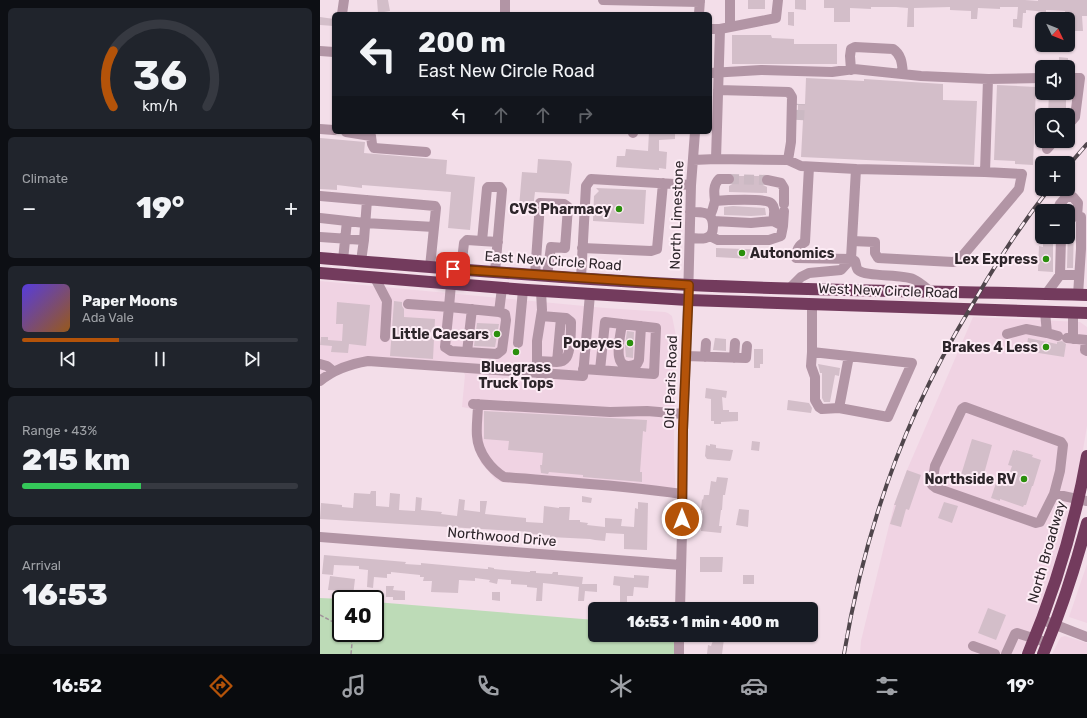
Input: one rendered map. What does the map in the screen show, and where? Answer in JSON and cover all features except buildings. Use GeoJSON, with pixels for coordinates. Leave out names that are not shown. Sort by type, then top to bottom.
{"type":"FeatureCollection","features":[{"type":"Feature","properties":{"kind":"highway","name":"East New Circle Road"},"geometry":{"type":"LineString","coordinates":[[320,258],[461,270],[689,285]]}},
{"type":"Feature","properties":{"kind":"highway"},"geometry":{"type":"LineString","coordinates":[[320,273],[523,290],[688,300]]}},
{"type":"Feature","properties":{"kind":"highway","name":"West New Circle Road"},"geometry":{"type":"LineString","coordinates":[[689,285],[1082,295]]}},
{"type":"Feature","properties":{"kind":"highway","name":"West New Circle Road"},"geometry":{"type":"LineString","coordinates":[[688,300],[1087,313]]}},
{"type":"Feature","properties":{"kind":"highway","name":"North Broadway"},"geometry":{"type":"LineString","coordinates":[[1028,654],[1043,620],[1083,500],[1087,456]]}},
{"type":"Feature","properties":{"kind":"highway","name":"North Broadway"},"geometry":{"type":"LineString","coordinates":[[1045,649],[1055,625],[1077,559],[1087,523]]}},
{"type":"Feature","properties":{"kind":"street"},"geometry":{"type":"LineString","coordinates":[[342,12],[344,0]]}},
{"type":"Feature","properties":{"kind":"street"},"geometry":{"type":"LineString","coordinates":[[505,0],[505,12]]}},
{"type":"Feature","properties":{"kind":"street"},"geometry":{"type":"LineString","coordinates":[[603,0],[700,1],[699,12]]}},
{"type":"Feature","properties":{"kind":"street"},"geometry":{"type":"LineString","coordinates":[[716,159],[718,90],[714,73],[720,28],[730,0]]}},
{"type":"Feature","properties":{"kind":"street"},"geometry":{"type":"LineString","coordinates":[[720,28],[776,18],[778,0]]}},
{"type":"Feature","properties":{"kind":"street"},"geometry":{"type":"LineString","coordinates":[[851,70],[851,49],[855,47],[893,49],[898,52],[901,58],[903,74]]}},
{"type":"Feature","properties":{"kind":"street"},"geometry":{"type":"LineString","coordinates":[[320,52],[332,52]]}},
{"type":"Feature","properties":{"kind":"street"},"geometry":{"type":"LineString","coordinates":[[714,73],[761,70],[832,72],[851,70],[988,79],[1035,78]]}},
{"type":"Feature","properties":{"kind":"street"},"geometry":{"type":"LineString","coordinates":[[1075,78],[1080,78],[1075,117]]}},
{"type":"Feature","properties":{"kind":"street"},"geometry":{"type":"LineString","coordinates":[[985,172],[988,79]]}},
{"type":"Feature","properties":{"kind":"street"},"geometry":{"type":"LineString","coordinates":[[718,90],[789,92],[792,97],[788,160]]}},
{"type":"Feature","properties":{"kind":"street"},"geometry":{"type":"LineString","coordinates":[[792,97],[797,98],[800,104]]}},
{"type":"Feature","properties":{"kind":"street"},"geometry":{"type":"LineString","coordinates":[[791,128],[796,125],[799,120]]}},
{"type":"Feature","properties":{"kind":"street"},"geometry":{"type":"LineString","coordinates":[[320,129],[332,130]]}},
{"type":"Feature","properties":{"kind":"street"},"geometry":{"type":"LineString","coordinates":[[358,134],[371,136],[374,148],[426,152]]}},
{"type":"Feature","properties":{"kind":"street","name":"North Limestone"},"geometry":{"type":"LineString","coordinates":[[688,300],[691,184],[695,134]]}},
{"type":"Feature","properties":{"kind":"street"},"geometry":{"type":"LineString","coordinates":[[693,160],[788,160],[801,166],[809,167],[1022,174],[1020,189],[960,260],[953,262],[878,258],[875,253],[875,242],[852,241]]}},
{"type":"Feature","properties":{"kind":"street"},"geometry":{"type":"LineString","coordinates":[[809,167],[805,242],[800,244],[796,258],[851,259],[855,261],[861,272],[869,274],[903,276],[913,279],[932,292]]}},
{"type":"Feature","properties":{"kind":"street"},"geometry":{"type":"LineString","coordinates":[[790,288],[801,277],[809,273],[841,270],[851,259],[856,169]]}},
{"type":"Feature","properties":{"kind":"street"},"geometry":{"type":"LineString","coordinates":[[581,278],[586,186],[591,179],[691,184]]}},
{"type":"Feature","properties":{"kind":"street"},"geometry":{"type":"LineString","coordinates":[[690,238],[707,238],[710,236],[713,231],[711,218],[715,200],[715,183],[719,179],[729,179]]}},
{"type":"Feature","properties":{"kind":"street"},"geometry":{"type":"LineString","coordinates":[[710,236],[718,240],[769,240],[781,236],[783,226],[784,188],[781,183],[767,180]]}},
{"type":"Feature","properties":{"kind":"street"},"geometry":{"type":"LineString","coordinates":[[582,248],[651,251],[657,249],[663,183]]}},
{"type":"Feature","properties":{"kind":"street"},"geometry":{"type":"LineString","coordinates":[[482,241],[486,188],[500,187],[502,190],[495,272]]}},
{"type":"Feature","properties":{"kind":"street"},"geometry":{"type":"LineString","coordinates":[[320,196],[433,205],[436,208],[430,267]]}},
{"type":"Feature","properties":{"kind":"street"},"geometry":{"type":"LineString","coordinates":[[1060,204],[1066,197],[1073,197],[1078,203],[1075,210]]}},
{"type":"Feature","properties":{"kind":"street"},"geometry":{"type":"LineString","coordinates":[[361,262],[367,200]]}},
{"type":"Feature","properties":{"kind":"street"},"geometry":{"type":"LineString","coordinates":[[715,200],[751,200],[772,203],[774,207],[773,221]]}},
{"type":"Feature","properties":{"kind":"street"},"geometry":{"type":"LineString","coordinates":[[535,275],[537,246],[540,203],[564,204],[568,207],[565,248],[537,246]]}},
{"type":"Feature","properties":{"kind":"street"},"geometry":{"type":"LineString","coordinates":[[690,212],[707,213],[711,218],[751,223],[773,221],[783,226]]}},
{"type":"Feature","properties":{"kind":"street"},"geometry":{"type":"LineString","coordinates":[[1075,216],[1081,217],[1084,249],[1080,275],[1082,295]]}},
{"type":"Feature","properties":{"kind":"street"},"geometry":{"type":"LineString","coordinates":[[320,218],[365,223],[434,227]]}},
{"type":"Feature","properties":{"kind":"street"},"geometry":{"type":"LineString","coordinates":[[342,260],[347,221]]}},
{"type":"Feature","properties":{"kind":"street"},"geometry":{"type":"LineString","coordinates":[[320,237],[364,240]]}},
{"type":"Feature","properties":{"kind":"street"},"geometry":{"type":"LineString","coordinates":[[461,270],[464,243],[466,241],[498,242]]}},
{"type":"Feature","properties":{"kind":"street"},"geometry":{"type":"LineString","coordinates":[[1046,294],[1060,275],[1061,244]]}},
{"type":"Feature","properties":{"kind":"street"},"geometry":{"type":"LineString","coordinates":[[548,275],[551,247]]}},
{"type":"Feature","properties":{"kind":"street"},"geometry":{"type":"LineString","coordinates":[[1060,275],[1080,275]]}},
{"type":"Feature","properties":{"kind":"street"},"geometry":{"type":"LineString","coordinates":[[375,278],[387,301],[385,337]]}},
{"type":"Feature","properties":{"kind":"street"},"geometry":{"type":"LineString","coordinates":[[451,284],[446,347],[455,352],[497,354],[502,350],[506,320],[502,313],[502,288]]}},
{"type":"Feature","properties":{"kind":"street"},"geometry":{"type":"LineString","coordinates":[[518,343],[523,290]]}},
{"type":"Feature","properties":{"kind":"street"},"geometry":{"type":"LineString","coordinates":[[537,373],[537,340],[541,316],[541,291]]}},
{"type":"Feature","properties":{"kind":"street"},"geometry":{"type":"LineString","coordinates":[[320,381],[333,371],[356,363],[368,361],[583,376],[590,294]]}},
{"type":"Feature","properties":{"kind":"street","name":"Old Paris Road"},"geometry":{"type":"LineString","coordinates":[[680,602],[683,414],[688,300]]}},
{"type":"Feature","properties":{"kind":"street"},"geometry":{"type":"LineString","coordinates":[[408,304],[502,313]]}},
{"type":"Feature","properties":{"kind":"street"},"geometry":{"type":"LineString","coordinates":[[812,304],[811,366],[815,377],[815,400],[822,409],[839,408],[888,417],[912,363],[812,352]]}},
{"type":"Feature","properties":{"kind":"street"},"geometry":{"type":"LineString","coordinates":[[467,352],[472,309]]}},
{"type":"Feature","properties":{"kind":"street"},"geometry":{"type":"LineString","coordinates":[[1045,312],[1047,333]]}},
{"type":"Feature","properties":{"kind":"street"},"geometry":{"type":"LineString","coordinates":[[1066,338],[1073,312]]}},
{"type":"Feature","properties":{"kind":"street"},"geometry":{"type":"LineString","coordinates":[[537,361],[557,362],[561,318],[541,316]]}},
{"type":"Feature","properties":{"kind":"street"},"geometry":{"type":"LineString","coordinates":[[583,369],[654,374],[656,328],[604,322],[600,370]]}},
{"type":"Feature","properties":{"kind":"street"},"geometry":{"type":"LineString","coordinates":[[622,324],[618,355],[619,360],[626,366],[637,364],[641,326]]}},
{"type":"Feature","properties":{"kind":"street"},"geometry":{"type":"LineString","coordinates":[[1007,334],[1026,329],[1087,344]]}},
{"type":"Feature","properties":{"kind":"street"},"geometry":{"type":"LineString","coordinates":[[704,357],[706,343]]}},
{"type":"Feature","properties":{"kind":"street"},"geometry":{"type":"LineString","coordinates":[[734,358],[735,343]]}},
{"type":"Feature","properties":{"kind":"street"},"geometry":{"type":"LineString","coordinates":[[686,356],[746,358],[747,346]]}},
{"type":"Feature","properties":{"kind":"street"},"geometry":{"type":"LineString","coordinates":[[454,367],[455,352]]}},
{"type":"Feature","properties":{"kind":"street"},"geometry":{"type":"LineString","coordinates":[[839,408],[849,356]]}},
{"type":"Feature","properties":{"kind":"street"},"geometry":{"type":"LineString","coordinates":[[320,364],[333,371]]}},
{"type":"Feature","properties":{"kind":"street"},"geometry":{"type":"LineString","coordinates":[[682,494],[610,485],[504,477],[495,471],[484,457],[477,437],[476,404],[610,412],[648,411],[683,414]]}},
{"type":"Feature","properties":{"kind":"street"},"geometry":{"type":"LineString","coordinates":[[965,406],[1061,442],[1063,445],[1060,471],[1054,494],[1040,522],[1036,524],[936,488],[932,485],[935,466],[962,409],[965,406]]}},
{"type":"Feature","properties":{"kind":"street"},"geometry":{"type":"LineString","coordinates":[[1054,494],[1083,500]]}},
{"type":"Feature","properties":{"kind":"street","name":"Northwood Drive"},"geometry":{"type":"LineString","coordinates":[[320,537],[681,565]]}},
{"type":"Feature","properties":{"kind":"street"},"geometry":{"type":"LineString","coordinates":[[1043,620],[1087,637]]}},
{"type":"Feature","properties":{"kind":"street"},"geometry":{"type":"LineString","coordinates":[[1006,654],[1015,634],[1017,633],[1035,639],[1045,649]]}},
{"type":"Feature","properties":{"kind":"street"},"geometry":{"type":"LineString","coordinates":[[679,642],[679,654]]}},
{"type":"Feature","properties":{"kind":"street"},"geometry":{"type":"LineString","coordinates":[[973,646],[995,654]]}},
{"type":"Feature","properties":{"kind":"path"},"geometry":{"type":"LineString","coordinates":[[320,615],[332,621]]}},
{"type":"Feature","properties":{"kind":"path"},"geometry":{"type":"LineString","coordinates":[[351,654],[352,642]]}},
{"type":"Feature","properties":{"kind":"shaded area"},"geometry":{"type":"Polygon","coordinates":[[[320,281],[668,313],[672,316],[677,341],[674,362],[674,459],[676,498],[641,492],[501,482],[495,479],[481,463],[473,442],[473,409],[462,407],[465,375],[459,362],[369,359],[320,379],[320,281]]]}},
{"type":"Feature","properties":{"kind":"shaded area"},"geometry":{"type":"Polygon","coordinates":[[[973,317],[1080,322],[1087,327],[1087,426],[1077,486],[1058,561],[1034,630],[1020,654],[860,654],[861,641],[894,505],[907,470],[973,317]]]}},
{"type":"Feature","properties":{"kind":"shaded area"},"geometry":{"type":"Polygon","coordinates":[[[1087,564],[1087,623],[1069,617],[1087,564]]]}},
{"type":"Feature","properties":{"kind":"shaded area"},"geometry":{"type":"Polygon","coordinates":[[[1065,636],[1087,643],[1087,654],[1052,654],[1061,637],[1065,636]]]}},
{"type":"Feature","properties":{"kind":"green space"},"geometry":{"type":"Polygon","coordinates":[[[320,598],[332,599],[332,642],[384,642],[384,603],[588,619],[588,642],[675,642],[674,654],[320,654],[320,598]]]}},
{"type":"Feature","properties":{"kind":"tunnel"},"geometry":{"type":"LineString","coordinates":[[799,120],[800,104]]}},
{"type":"Feature","properties":{"kind":"tunnel"},"geometry":{"type":"LineString","coordinates":[[729,179],[767,180]]}},
{"type":"Feature","properties":{"kind":"railway"},"geometry":{"type":"LineString","coordinates":[[1075,158],[1087,144]]}},
{"type":"Feature","properties":{"kind":"railway"},"geometry":{"type":"LineString","coordinates":[[844,654],[856,591],[864,560],[882,498],[904,438],[929,383],[949,345],[1008,246],[1044,196]]}},
{"type":"Feature","properties":{"kind":"place","name":"CVS Pharmacy"},"geometry":{"type":"Point","coordinates":[619,209]}},
{"type":"Feature","properties":{"kind":"place","name":"Autonomics"},"geometry":{"type":"Point","coordinates":[742,253]}},
{"type":"Feature","properties":{"kind":"place","name":"Lex Express"},"geometry":{"type":"Point","coordinates":[1046,259]}},
{"type":"Feature","properties":{"kind":"place","name":"Little Caesars"},"geometry":{"type":"Point","coordinates":[497,334]}},
{"type":"Feature","properties":{"kind":"place","name":"Popeyes"},"geometry":{"type":"Point","coordinates":[630,343]}},
{"type":"Feature","properties":{"kind":"place","name":"Brakes 4 Less"},"geometry":{"type":"Point","coordinates":[1046,347]}},
{"type":"Feature","properties":{"kind":"place","name":"Bluegrass Truck Tops"},"geometry":{"type":"Point","coordinates":[516,352]}},
{"type":"Feature","properties":{"kind":"place","name":"Northside RV"},"geometry":{"type":"Point","coordinates":[1024,479]}},
{"type":"Feature","properties":{"kind":"route"},"geometry":{"type":"LineString","coordinates":[[453,269],[689,285],[683,430],[682,519]]}}]}
